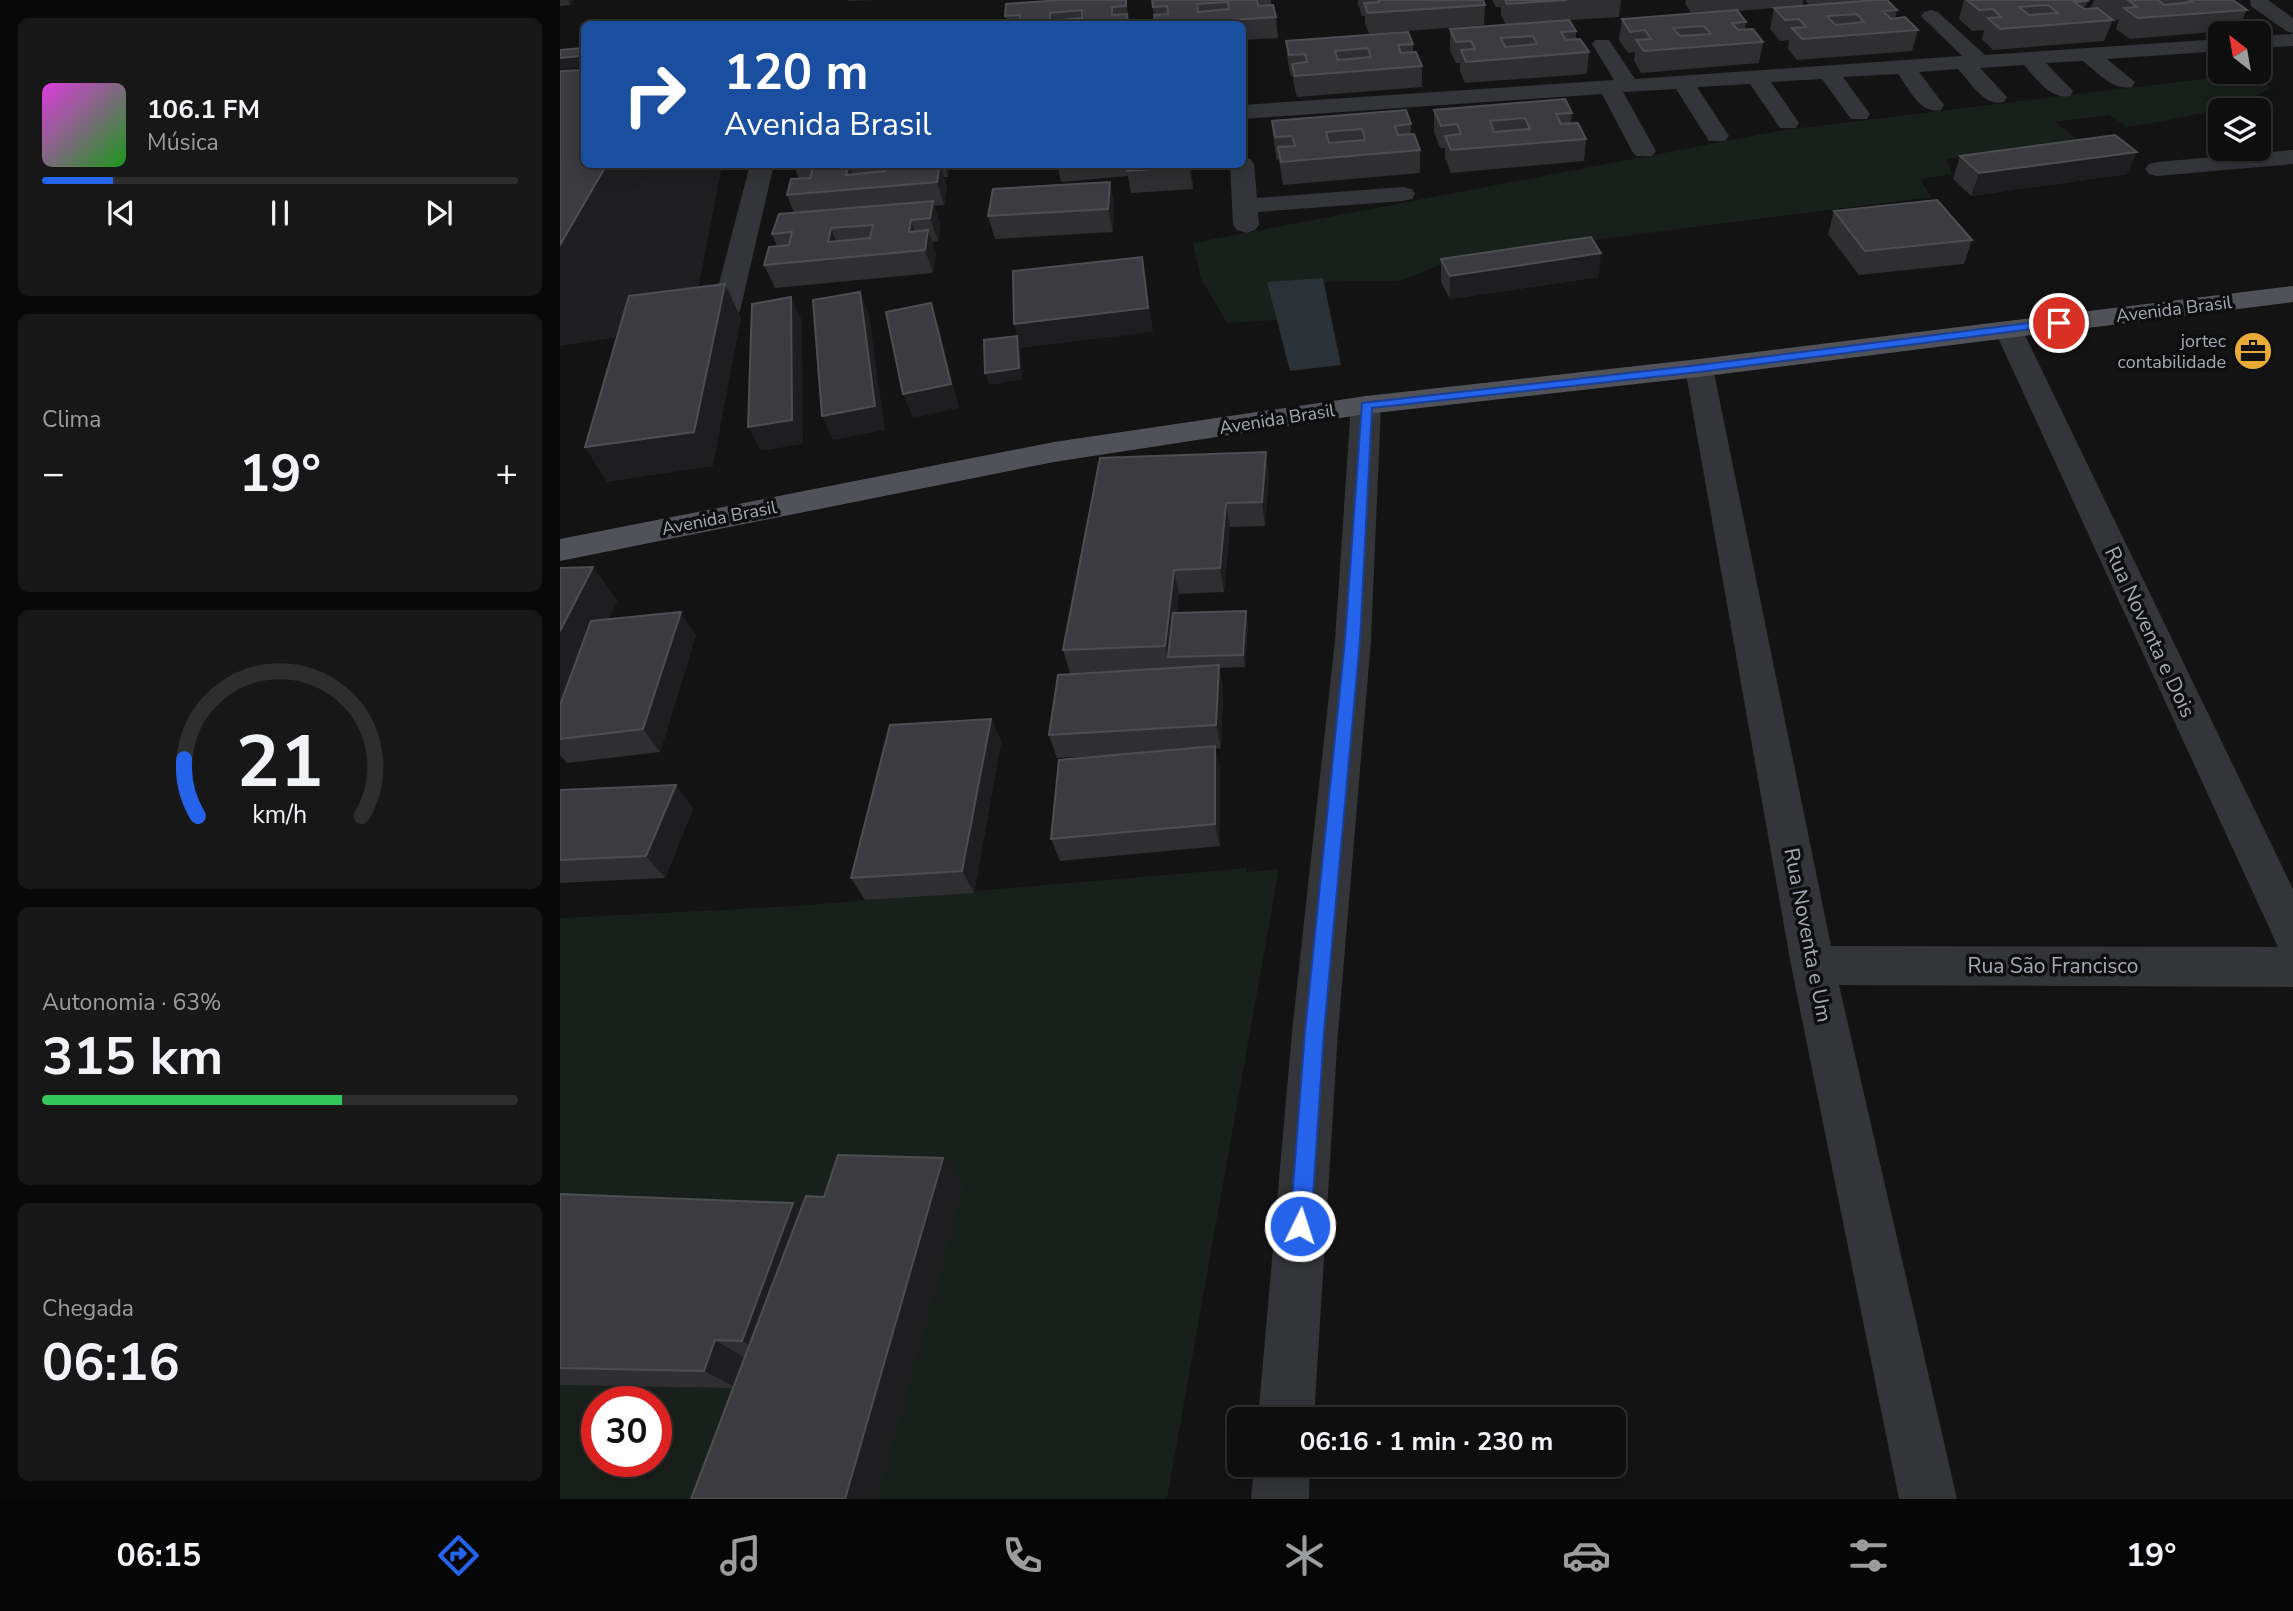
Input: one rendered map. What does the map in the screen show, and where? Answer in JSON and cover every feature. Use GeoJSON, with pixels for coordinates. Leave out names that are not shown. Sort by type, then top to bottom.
{"type":"FeatureCollection","features":[{"type":"Feature","properties":{"kind":"main road","name":"Avenida Brasil"},"geometry":{"type":"LineString","coordinates":[[560,550],[1054,452],[1366,405],[1699,368],[2293,294]]}},
{"type":"Feature","properties":{"kind":"street"},"geometry":{"type":"LineString","coordinates":[[2258,2],[2293,27]]}},
{"type":"Feature","properties":{"kind":"street"},"geometry":{"type":"LineString","coordinates":[[1931,16],[1971,62],[1996,97]]}},
{"type":"Feature","properties":{"kind":"street"},"geometry":{"type":"LineString","coordinates":[[2272,41],[2293,40]]}},
{"type":"Feature","properties":{"kind":"street"},"geometry":{"type":"LineString","coordinates":[[1602,44],[1644,151]]}},
{"type":"Feature","properties":{"kind":"street"},"geometry":{"type":"LineString","coordinates":[[1246,112],[2208,46]]}},
{"type":"Feature","properties":{"kind":"street"},"geometry":{"type":"LineString","coordinates":[[2116,52],[2147,79]]}},
{"type":"Feature","properties":{"kind":"street"},"geometry":{"type":"LineString","coordinates":[[2087,54],[2124,82]]}},
{"type":"Feature","properties":{"kind":"street"},"geometry":{"type":"LineString","coordinates":[[2029,58],[2062,91]]}},
{"type":"Feature","properties":{"kind":"street"},"geometry":{"type":"LineString","coordinates":[[1905,66],[1933,105]]}},
{"type":"Feature","properties":{"kind":"street"},"geometry":{"type":"LineString","coordinates":[[1828,72],[1859,114]]}},
{"type":"Feature","properties":{"kind":"street"},"geometry":{"type":"LineString","coordinates":[[1756,77],[1788,123]]}},
{"type":"Feature","properties":{"kind":"street"},"geometry":{"type":"LineString","coordinates":[[1683,83],[1717,136]]}},
{"type":"Feature","properties":{"kind":"street"},"geometry":{"type":"LineString","coordinates":[[2157,169],[2293,157]]}},
{"type":"Feature","properties":{"kind":"street"},"geometry":{"type":"LineString","coordinates":[[726,311],[761,168]]}},
{"type":"Feature","properties":{"kind":"street"},"geometry":{"type":"LineString","coordinates":[[1242,168],[1246,216],[1403,194]]}},
{"type":"Feature","properties":{"kind":"street","name":"Rua Noventa e Dois"},"geometry":{"type":"LineString","coordinates":[[2008,329],[2289,917]]}},
{"type":"Feature","properties":{"kind":"street","name":"Rua Noventa e Um"},"geometry":{"type":"LineString","coordinates":[[1699,368],[1814,965],[1928,1499]]}},
{"type":"Feature","properties":{"kind":"street"},"geometry":{"type":"LineString","coordinates":[[1287,1407],[1315,1032],[1353,640],[1366,405]]}},
{"type":"Feature","properties":{"kind":"street","name":"Rua São Francisco"},"geometry":{"type":"LineString","coordinates":[[1814,965],[2293,967]]}},
{"type":"Feature","properties":{"kind":"street"},"geometry":{"type":"LineString","coordinates":[[1280,1499],[1281,1477]]}},
{"type":"Feature","properties":{"kind":"shaded area"},"geometry":{"type":"Polygon","coordinates":[[[2208,78],[2208,84],[2265,84],[2270,88],[2250,98],[2208,98],[2208,111],[2127,127],[2109,115],[2055,122],[2094,152],[1946,159],[1952,174],[1920,179],[1931,197],[1459,257],[1400,281],[1268,282],[1277,320],[1227,323],[1201,279],[1193,243],[1784,130],[2208,78]]]}},
{"type":"Feature","properties":{"kind":"shaded area"},"geometry":{"type":"Polygon","coordinates":[[[560,98],[581,156],[581,168],[721,168],[691,326],[560,346],[560,98]]]}},
{"type":"Feature","properties":{"kind":"shaded area"},"geometry":{"type":"Polygon","coordinates":[[[1323,278],[1341,365],[1290,371],[1267,282],[1323,278]]]}},
{"type":"Feature","properties":{"kind":"shaded area"},"geometry":{"type":"Polygon","coordinates":[[[1247,868],[1247,872],[1279,869],[1167,1499],[560,1499],[560,918],[796,906],[1247,868]]]}},
{"type":"Feature","properties":{"kind":"building"},"geometry":{"type":"Polygon","coordinates":[[[1061,0],[1126,0],[1126,6],[1112,7],[1112,15],[1127,14],[1127,21],[1050,21],[1019,21],[1020,15],[1005,16],[1006,4],[1061,0]],[[1082,10],[1050,13],[1050,21],[1082,18],[1082,10]]]}},
{"type":"Feature","properties":{"kind":"building"},"geometry":{"type":"Polygon","coordinates":[[[1152,0],[1257,0],[1258,6],[1273,5],[1276,17],[1155,21],[1154,15],[1168,14],[1167,6],[1153,7],[1152,0]],[[1228,2],[1197,4],[1198,12],[1229,9],[1228,2]]]}},
{"type":"Feature","properties":{"kind":"building"},"geometry":{"type":"Polygon","coordinates":[[[1378,0],[1483,0],[1485,5],[1368,13],[1364,3],[1379,2],[1378,0]]]}},
{"type":"Feature","properties":{"kind":"building"},"geometry":{"type":"Polygon","coordinates":[[[1505,0],[1567,0],[1507,4],[1505,0]]]}},
{"type":"Feature","properties":{"kind":"building"},"geometry":{"type":"Polygon","coordinates":[[[1887,0],[1897,10],[1883,11],[1891,19],[1905,17],[1918,30],[1802,39],[1792,28],[1806,27],[1799,19],[1785,20],[1774,8],[1887,0]],[[1857,14],[1827,16],[1835,25],[1864,22],[1857,14]]]}},
{"type":"Feature","properties":{"kind":"building"},"geometry":{"type":"Polygon","coordinates":[[[1967,0],[2087,0],[2074,2],[2084,9],[2097,8],[2113,20],[2000,29],[1988,18],[2001,17],[1993,9],[1979,10],[1967,0]],[[2048,5],[2019,7],[2029,15],[2058,13],[2048,5]]]}},
{"type":"Feature","properties":{"kind":"building"},"geometry":{"type":"Polygon","coordinates":[[[2128,0],[2158,0],[2164,5],[2192,2],[2189,0],[2233,0],[2247,10],[2138,18],[2124,8],[2137,7],[2128,0]]]}},
{"type":"Feature","properties":{"kind":"building"},"geometry":{"type":"Polygon","coordinates":[[[1737,10],[1746,22],[1732,23],[1738,30],[1753,29],[1763,42],[1644,51],[1636,40],[1651,39],[1645,30],[1630,32],[1622,19],[1737,10]],[[1704,26],[1673,28],[1680,36],[1711,34],[1704,26]]]}},
{"type":"Feature","properties":{"kind":"building"},"geometry":{"type":"Polygon","coordinates":[[[1569,20],[1576,31],[1561,32],[1566,40],[1580,39],[1589,52],[1466,62],[1461,50],[1475,49],[1471,41],[1456,42],[1450,29],[1569,20]],[[1533,36],[1501,38],[1505,47],[1537,44],[1533,36]]]}},
{"type":"Feature","properties":{"kind":"building"},"geometry":{"type":"Polygon","coordinates":[[[1408,32],[1413,44],[1398,45],[1401,53],[1416,52],[1422,66],[1295,76],[1292,64],[1307,62],[1305,54],[1289,55],[1286,41],[1408,32]],[[1368,48],[1335,51],[1338,60],[1371,57],[1368,48]]]}},
{"type":"Feature","properties":{"kind":"building"},"geometry":{"type":"Polygon","coordinates":[[[581,48],[581,54],[560,58],[560,50],[581,48]]]}},
{"type":"Feature","properties":{"kind":"building"},"geometry":{"type":"Polygon","coordinates":[[[581,70],[581,168],[605,168],[560,245],[560,71],[581,70]]]}},
{"type":"Feature","properties":{"kind":"building"},"geometry":{"type":"Polygon","coordinates":[[[1565,99],[1572,113],[1556,114],[1561,124],[1578,123],[1586,139],[1451,150],[1445,136],[1461,134],[1457,124],[1441,126],[1434,110],[1565,99]],[[1525,118],[1490,121],[1494,132],[1530,129],[1525,118]]]}},
{"type":"Feature","properties":{"kind":"building"},"geometry":{"type":"Polygon","coordinates":[[[1406,110],[1411,124],[1395,126],[1398,135],[1414,134],[1420,150],[1281,162],[1278,147],[1295,146],[1292,136],[1275,137],[1272,121],[1406,110]],[[1362,129],[1326,132],[1329,143],[1365,140],[1362,129]]]}},
{"type":"Feature","properties":{"kind":"building"},"geometry":{"type":"Polygon","coordinates":[[[2115,135],[2137,152],[1979,173],[1960,156],[2115,135]]]}},
{"type":"Feature","properties":{"kind":"building"},"geometry":{"type":"Polygon","coordinates":[[[813,168],[848,168],[846,175],[885,171],[886,168],[939,168],[937,182],[787,195],[791,179],[810,178],[813,168]]]}},
{"type":"Feature","properties":{"kind":"building"},"geometry":{"type":"Polygon","coordinates":[[[1127,168],[1164,168],[1127,171],[1127,168]]]}},
{"type":"Feature","properties":{"kind":"building"},"geometry":{"type":"Polygon","coordinates":[[[1110,182],[1108,209],[988,216],[993,189],[1110,182]]]}},
{"type":"Feature","properties":{"kind":"building"},"geometry":{"type":"Polygon","coordinates":[[[1937,200],[1972,240],[1865,251],[1834,211],[1937,200]]]}},
{"type":"Feature","properties":{"kind":"building"},"geometry":{"type":"Polygon","coordinates":[[[933,201],[930,218],[911,220],[909,232],[928,230],[925,250],[764,265],[769,247],[789,245],[792,232],[772,234],[779,214],[933,201]],[[873,225],[831,228],[828,242],[870,238],[873,225]]]}},
{"type":"Feature","properties":{"kind":"building"},"geometry":{"type":"Polygon","coordinates":[[[1591,237],[1601,253],[1450,276],[1441,259],[1591,237]]]}},
{"type":"Feature","properties":{"kind":"building"},"geometry":{"type":"Polygon","coordinates":[[[1142,257],[1148,308],[1014,324],[1013,271],[1142,257]]]}},
{"type":"Feature","properties":{"kind":"building"},"geometry":{"type":"Polygon","coordinates":[[[725,284],[694,432],[585,447],[629,296],[725,284]]]}},
{"type":"Feature","properties":{"kind":"building"},"geometry":{"type":"Polygon","coordinates":[[[860,292],[875,406],[822,416],[813,300],[860,292]]]}},
{"type":"Feature","properties":{"kind":"building"},"geometry":{"type":"Polygon","coordinates":[[[791,297],[792,420],[748,427],[752,304],[791,297]]]}},
{"type":"Feature","properties":{"kind":"building"},"geometry":{"type":"Polygon","coordinates":[[[931,303],[951,384],[903,394],[886,312],[931,303]]]}},
{"type":"Feature","properties":{"kind":"building"},"geometry":{"type":"Polygon","coordinates":[[[1017,336],[1019,368],[985,373],[984,340],[1017,336]]]}},
{"type":"Feature","properties":{"kind":"building"},"geometry":{"type":"Polygon","coordinates":[[[1266,452],[1262,502],[1226,503],[1220,568],[1174,570],[1165,646],[1063,650],[1100,458],[1266,452]]]}},
{"type":"Feature","properties":{"kind":"building"},"geometry":{"type":"Polygon","coordinates":[[[593,567],[560,631],[560,568],[593,567]]]}},
{"type":"Feature","properties":{"kind":"building"},"geometry":{"type":"Polygon","coordinates":[[[1246,611],[1243,655],[1168,657],[1173,613],[1246,611]]]}},
{"type":"Feature","properties":{"kind":"building"},"geometry":{"type":"Polygon","coordinates":[[[681,612],[643,729],[560,739],[560,705],[591,621],[681,612]]]}},
{"type":"Feature","properties":{"kind":"building"},"geometry":{"type":"Polygon","coordinates":[[[1219,665],[1216,725],[1049,735],[1058,675],[1219,665]]]}},
{"type":"Feature","properties":{"kind":"building"},"geometry":{"type":"Polygon","coordinates":[[[991,719],[962,871],[851,878],[890,725],[991,719]]]}},
{"type":"Feature","properties":{"kind":"building"},"geometry":{"type":"Polygon","coordinates":[[[1215,746],[1215,824],[1051,839],[1059,760],[1215,746]]]}},
{"type":"Feature","properties":{"kind":"building"},"geometry":{"type":"Polygon","coordinates":[[[676,785],[646,856],[560,860],[560,790],[676,785]]]}},
{"type":"Feature","properties":{"kind":"building"},"geometry":{"type":"Polygon","coordinates":[[[838,1155],[943,1158],[845,1499],[691,1499],[806,1196],[824,1197],[838,1155]]]}},
{"type":"Feature","properties":{"kind":"building"},"geometry":{"type":"Polygon","coordinates":[[[560,1194],[793,1203],[742,1341],[715,1340],[704,1371],[560,1368],[560,1194]]]}},
{"type":"Feature","properties":{"kind":"place","name":"jortec contabilidade"},"geometry":{"type":"Point","coordinates":[2253,351]}},
{"type":"Feature","properties":{"kind":"route"},"geometry":{"type":"LineString","coordinates":[[1300,1226],[1315,1032],[1353,640],[1366,405],[1699,368],[2059,323]]}}]}
